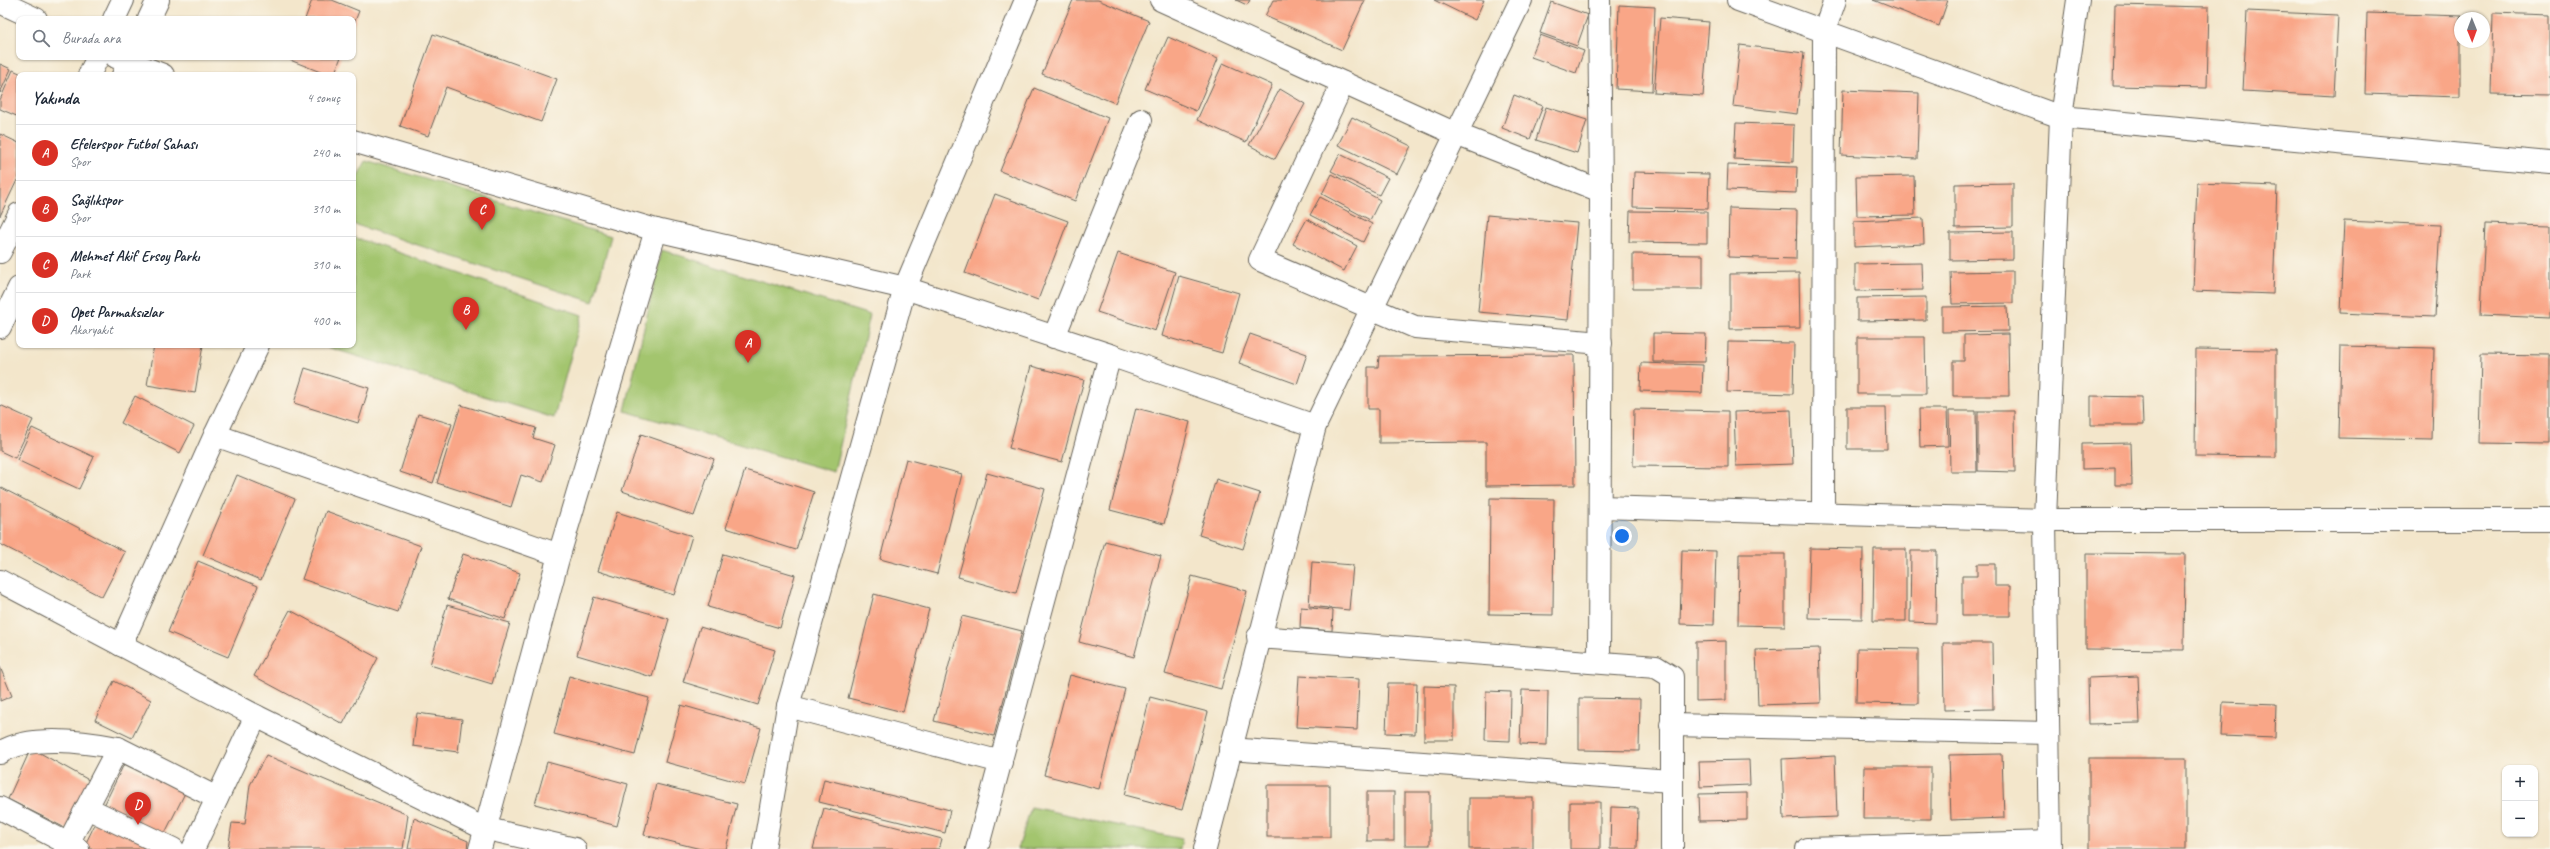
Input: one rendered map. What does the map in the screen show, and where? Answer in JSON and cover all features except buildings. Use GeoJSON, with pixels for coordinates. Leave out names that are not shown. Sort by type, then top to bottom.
{"type":"FeatureCollection","features":[{"type":"Feature","properties":{"kind":"street"},"geometry":{"type":"LineString","coordinates":[[115,16],[122,0]]}},
{"type":"Feature","properties":{"kind":"street"},"geometry":{"type":"LineString","coordinates":[[150,16],[158,0]]}},
{"type":"Feature","properties":{"kind":"street"},"geometry":{"type":"LineString","coordinates":[[764,849],[788,706],[905,288],[1026,0]]}},
{"type":"Feature","properties":{"kind":"street"},"geometry":{"type":"LineString","coordinates":[[1161,0],[1456,134],[1601,191]]}},
{"type":"Feature","properties":{"kind":"street"},"geometry":{"type":"LineString","coordinates":[[1205,849],[1258,637],[1315,426],[1521,0]]}},
{"type":"Feature","properties":{"kind":"street"},"geometry":{"type":"LineString","coordinates":[[1599,0],[1601,191],[1599,661]]}},
{"type":"Feature","properties":{"kind":"street"},"geometry":{"type":"LineString","coordinates":[[1738,0],[2061,117],[2550,163]]}},
{"type":"Feature","properties":{"kind":"street"},"geometry":{"type":"LineString","coordinates":[[1823,512],[1824,32],[1835,0]]}},
{"type":"Feature","properties":{"kind":"street"},"geometry":{"type":"LineString","coordinates":[[1808,849],[2050,845],[2047,733],[2045,520],[2061,117],[2078,0]]}},
{"type":"Feature","properties":{"kind":"street"},"geometry":{"type":"LineString","coordinates":[[0,2],[30,16]]}},
{"type":"Feature","properties":{"kind":"street"},"geometry":{"type":"LineString","coordinates":[[90,72],[96,60]]}},
{"type":"Feature","properties":{"kind":"street"},"geometry":{"type":"LineString","coordinates":[[125,63],[154,72]]}},
{"type":"Feature","properties":{"kind":"street"},"geometry":{"type":"LineString","coordinates":[[1343,82],[1260,260],[1415,327],[1601,343]]}},
{"type":"Feature","properties":{"kind":"street"},"geometry":{"type":"LineString","coordinates":[[1054,337],[1141,120]]}},
{"type":"Feature","properties":{"kind":"street"},"geometry":{"type":"LineString","coordinates":[[356,145],[656,230],[905,288],[1110,355],[1315,426]]}},
{"type":"Feature","properties":{"kind":"street"},"geometry":{"type":"LineString","coordinates":[[0,252],[16,220]]}},
{"type":"Feature","properties":{"kind":"street"},"geometry":{"type":"LineString","coordinates":[[482,839],[559,555],[656,230]]}},
{"type":"Feature","properties":{"kind":"street"},"geometry":{"type":"LineString","coordinates":[[0,327],[16,294]]}},
{"type":"Feature","properties":{"kind":"street"},"geometry":{"type":"LineString","coordinates":[[121,645],[215,435],[257,348]]}},
{"type":"Feature","properties":{"kind":"street"},"geometry":{"type":"LineString","coordinates":[[977,849],[1110,355]]}},
{"type":"Feature","properties":{"kind":"street"},"geometry":{"type":"LineString","coordinates":[[215,435],[559,555]]}},
{"type":"Feature","properties":{"kind":"street"},"geometry":{"type":"LineString","coordinates":[[1600,506],[2045,520],[2550,520]]}},
{"type":"Feature","properties":{"kind":"street"},"geometry":{"type":"LineString","coordinates":[[0,582],[256,716],[482,839],[575,849]]}},
{"type":"Feature","properties":{"kind":"street"},"geometry":{"type":"LineString","coordinates":[[1258,637],[1599,661],[1656,667],[1672,677],[1672,849]]}},
{"type":"Feature","properties":{"kind":"street"},"geometry":{"type":"LineString","coordinates":[[788,706],[1001,762]]}},
{"type":"Feature","properties":{"kind":"street"},"geometry":{"type":"LineString","coordinates":[[193,849],[256,716]]}},
{"type":"Feature","properties":{"kind":"street"},"geometry":{"type":"LineString","coordinates":[[1671,725],[2047,733]]}},
{"type":"Feature","properties":{"kind":"street"},"geometry":{"type":"LineString","coordinates":[[0,753],[10,746],[41,741],[98,744],[118,748],[217,798]]}},
{"type":"Feature","properties":{"kind":"street"},"geometry":{"type":"LineString","coordinates":[[0,808],[70,847],[87,808],[118,748]]}},
{"type":"Feature","properties":{"kind":"street"},"geometry":{"type":"LineString","coordinates":[[1230,749],[1671,781]]}},
{"type":"Feature","properties":{"kind":"street"},"geometry":{"type":"LineString","coordinates":[[87,808],[173,849]]}},
{"type":"Feature","properties":{"kind":"green space"},"geometry":{"type":"Polygon","coordinates":[[[366,161],[611,236],[593,302],[356,225],[356,179],[366,161]]]}},
{"type":"Feature","properties":{"kind":"green space"},"geometry":{"type":"Polygon","coordinates":[[[356,238],[582,315],[554,418],[331,348],[356,348],[356,238]]]}},
{"type":"Feature","properties":{"kind":"green space"},"geometry":{"type":"Polygon","coordinates":[[[662,250],[870,315],[834,472],[625,411],[662,250]]]}},
{"type":"Feature","properties":{"kind":"green space"},"geometry":{"type":"Polygon","coordinates":[[[1031,807],[1182,839],[1180,849],[1018,849],[1031,807]]]}},
{"type":"Feature","properties":{"kind":"place","name":"Mehmet Akif Ersoy Parkı"},"geometry":{"type":"Point","coordinates":[482,230]}},
{"type":"Feature","properties":{"kind":"place","name":"Sağlıkspor"},"geometry":{"type":"Point","coordinates":[466,330]}},
{"type":"Feature","properties":{"kind":"place","name":"Efelerspor Futbol Sahası"},"geometry":{"type":"Point","coordinates":[748,363]}},
{"type":"Feature","properties":{"kind":"place","name":"Opet Parmaksızlar"},"geometry":{"type":"Point","coordinates":[138,825]}}]}
